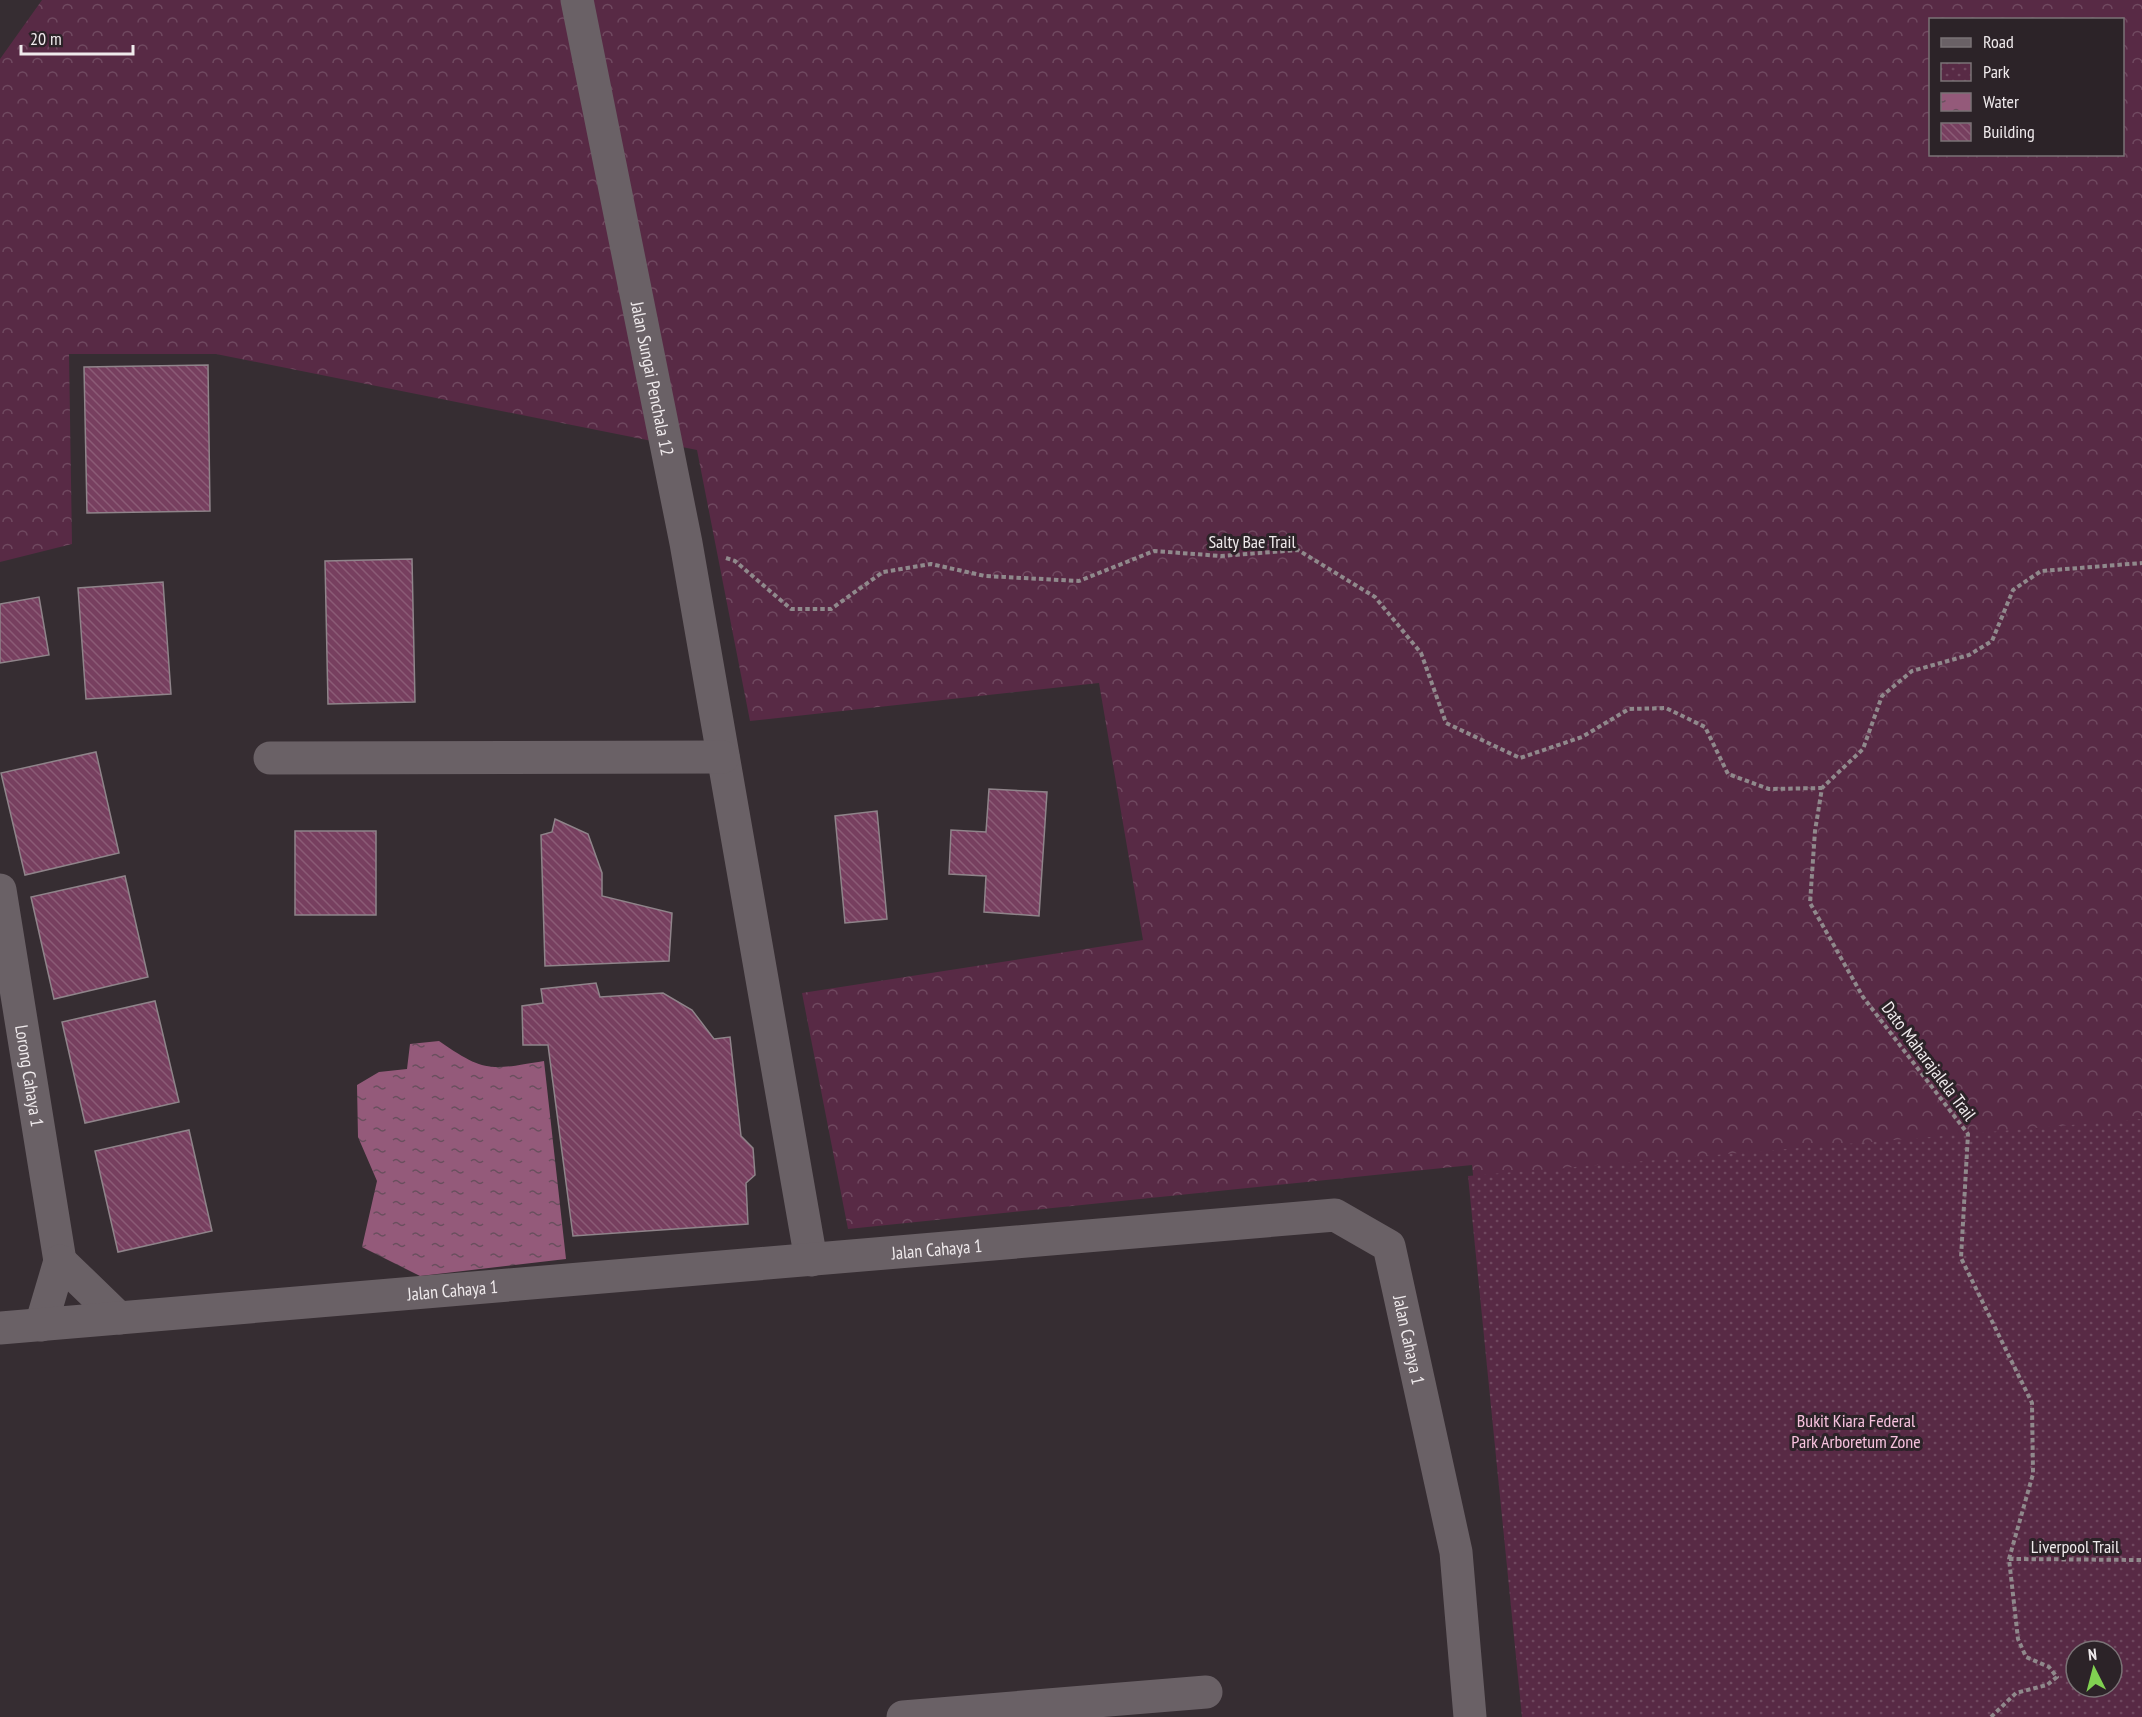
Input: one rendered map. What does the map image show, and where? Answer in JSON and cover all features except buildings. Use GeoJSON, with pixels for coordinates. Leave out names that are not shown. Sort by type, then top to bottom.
{"type":"FeatureCollection","features":[{"type":"Feature","properties":{"kind":"street","name":"Jalan Sungai Penchala 12"},"geometry":{"type":"LineString","coordinates":[[577,0],[686,543],[811,1260]]}},
{"type":"Feature","properties":{"kind":"street"},"geometry":{"type":"LineString","coordinates":[[270,758],[723,757]]}},
{"type":"Feature","properties":{"kind":"street","name":"Lorong Cahaya 1"},"geometry":{"type":"LineString","coordinates":[[0,890],[60,1261],[41,1325]]}},
{"type":"Feature","properties":{"kind":"street","name":"Jalan Cahaya 1"},"geometry":{"type":"LineString","coordinates":[[0,1328],[1335,1215],[1389,1246],[1456,1552],[1470,1717]]}},
{"type":"Feature","properties":{"kind":"street"},"geometry":{"type":"LineString","coordinates":[[60,1261],[119,1318]]}},
{"type":"Feature","properties":{"kind":"street"},"geometry":{"type":"LineString","coordinates":[[903,1717],[1206,1692]]}},
{"type":"Feature","properties":{"kind":"path","name":"Salty Bae Trail"},"geometry":{"type":"LineString","coordinates":[[686,543],[735,561],[791,609],[831,609],[883,572],[931,564],[985,576],[1079,581],[1154,551],[1221,556],[1298,550],[1375,597],[1421,653],[1446,723],[1520,758],[1582,737],[1629,709],[1666,708],[1705,727],[1728,774],[1769,789],[1822,788]]}},
{"type":"Feature","properties":{"kind":"path"},"geometry":{"type":"LineString","coordinates":[[1822,788],[1863,749],[1882,696],[1912,671],[1969,655],[1992,641],[2013,590],[2041,571],[2142,562]]}},
{"type":"Feature","properties":{"kind":"path","name":"Dato Maharajalela Trail"},"geometry":{"type":"LineString","coordinates":[[1822,788],[1815,831],[1810,903],[1863,997],[1968,1134],[1961,1258],[2032,1403],[2033,1474],[2009,1560],[2018,1639],[2026,1657],[2049,1667],[2057,1677],[2047,1685],[2016,1693],[1991,1717]]}},
{"type":"Feature","properties":{"kind":"path","name":"Liverpool Trail"},"geometry":{"type":"LineString","coordinates":[[2009,1560],[2142,1560]]}},
{"type":"Feature","properties":{"kind":"green space"},"geometry":{"type":"Polygon","coordinates":[[[42,0],[2142,0],[2142,1717],[1528,1717],[1472,1165],[848,1229],[802,993],[1143,940],[1099,683],[750,721],[697,450],[216,354],[69,354],[72,544],[0,562],[0,59],[42,0]]]}},
{"type":"Feature","properties":{"kind":"green space","name":"Bukit Kiara Federal Park Arboretum Zone"},"geometry":{"type":"Polygon","coordinates":[[[2142,1119],[2142,1717],[1522,1717],[1468,1176],[2142,1119]]]}},
{"type":"Feature","properties":{"kind":"water"},"geometry":{"type":"Polygon","coordinates":[[[439,1041],[467,1059],[488,1066],[511,1066],[544,1061],[566,1259],[420,1276],[362,1247],[377,1181],[358,1137],[357,1085],[379,1072],[407,1069],[410,1044],[439,1041]]]}}]}
